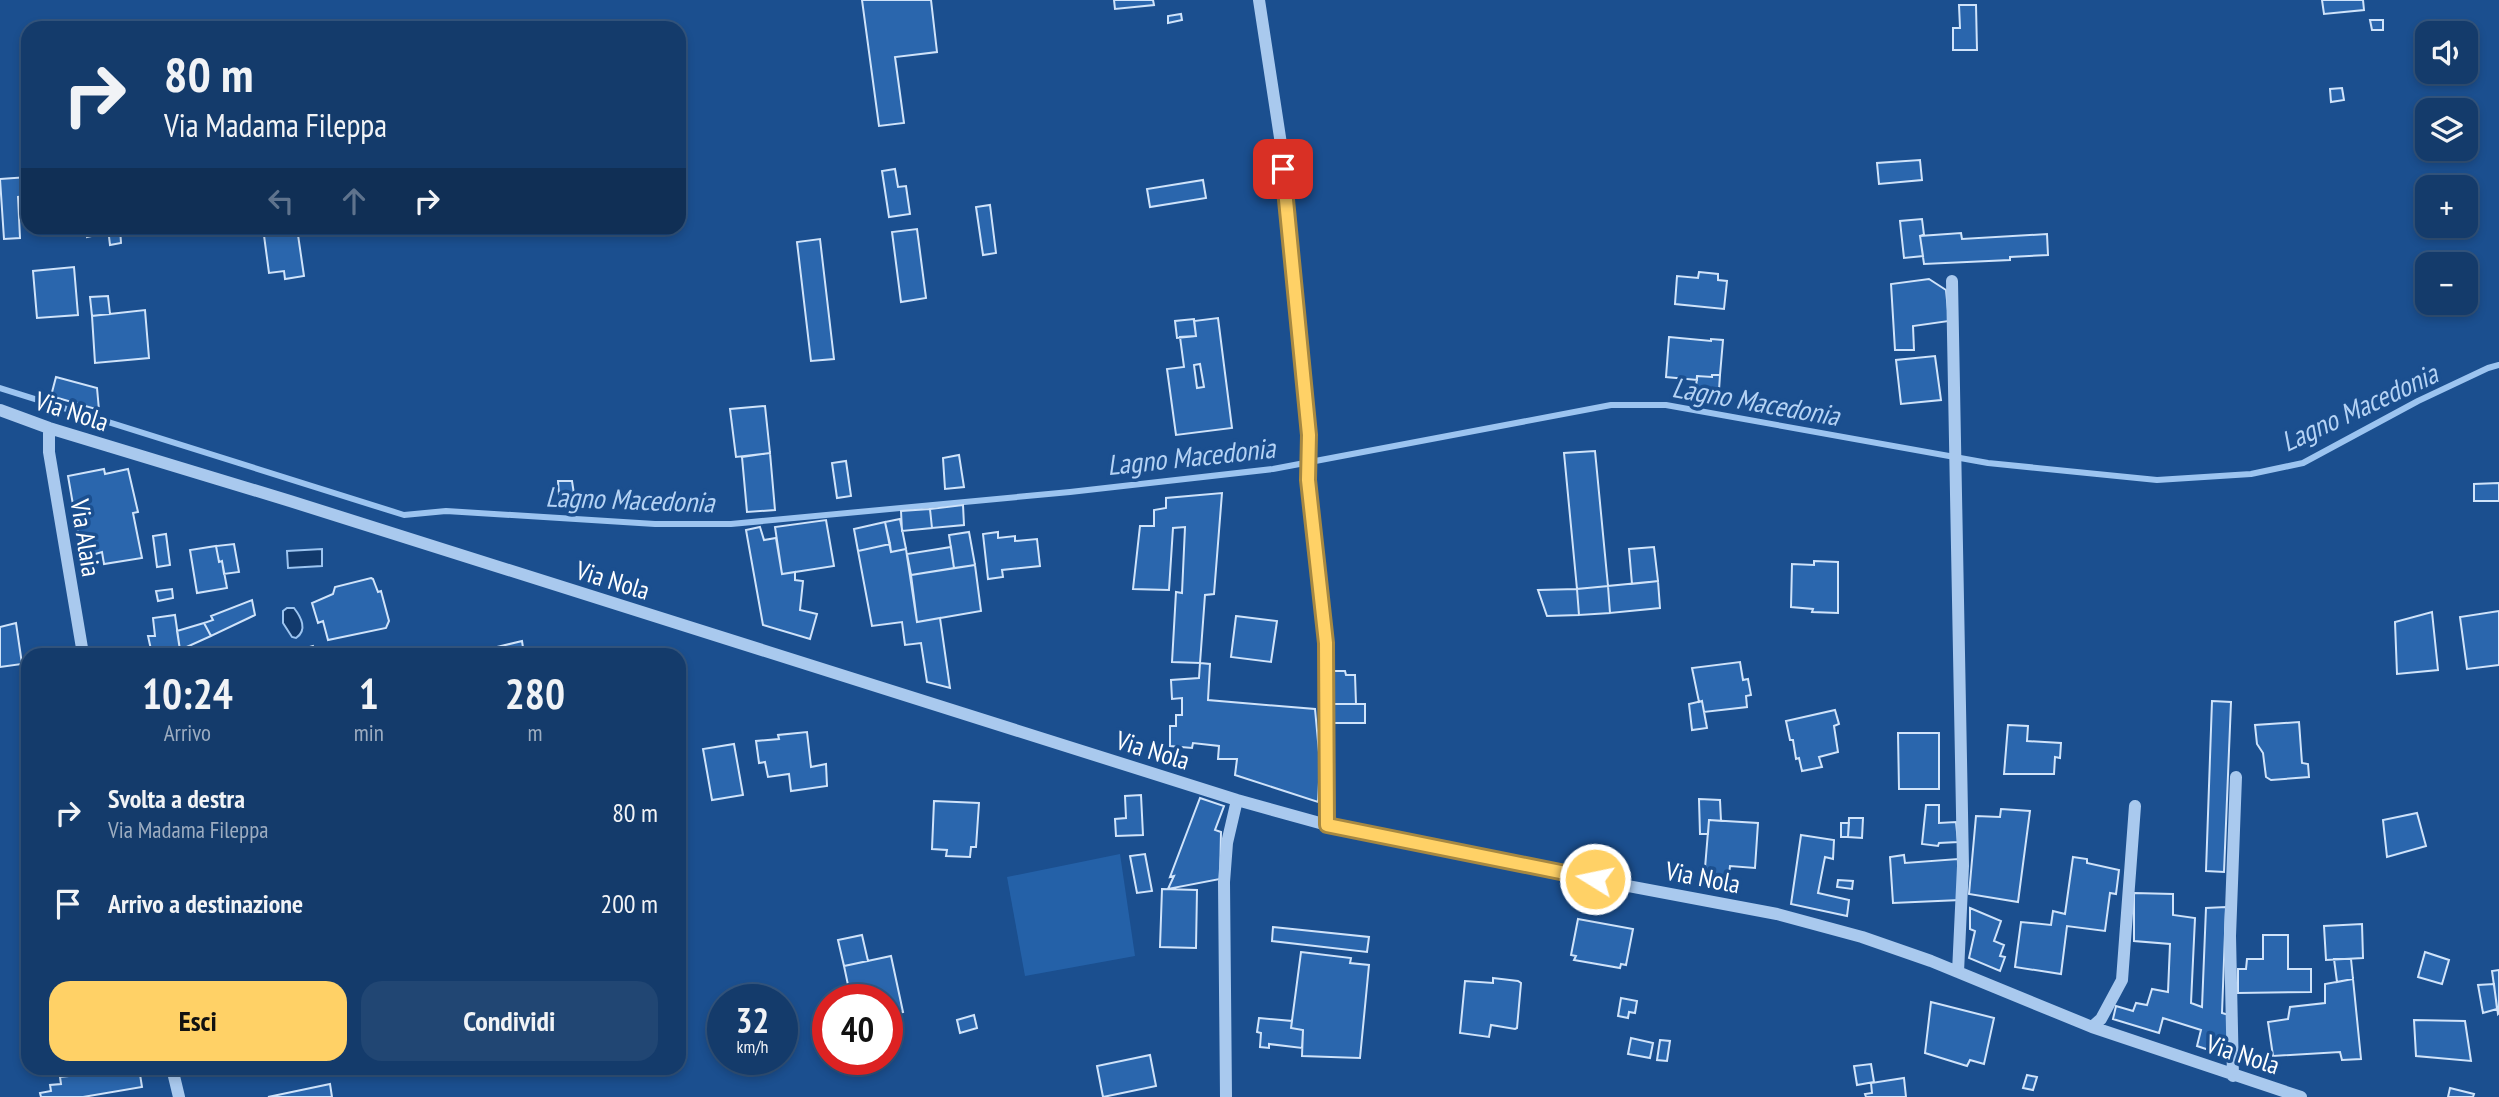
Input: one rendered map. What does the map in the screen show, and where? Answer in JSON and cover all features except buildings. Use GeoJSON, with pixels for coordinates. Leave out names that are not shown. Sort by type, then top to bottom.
{"type":"FeatureCollection","features":[{"type":"Feature","properties":{"kind":"street"},"geometry":{"type":"LineString","coordinates":[[1259,0],[1281,144],[1309,435],[1308,480],[1326,643],[1327,825]]}},
{"type":"Feature","properties":{"kind":"street"},"geometry":{"type":"LineString","coordinates":[[1952,281],[1964,866],[1958,972]]}},
{"type":"Feature","properties":{"kind":"street","name":"Via Nola"},"geometry":{"type":"LineString","coordinates":[[0,410],[49,428],[290,501],[1237,800],[1327,825],[1543,870],[1777,914],[1862,937],[1958,972],[2092,1027],[2301,1097]]}},
{"type":"Feature","properties":{"kind":"street","name":"Via Alaia"},"geometry":{"type":"LineString","coordinates":[[49,428],[50,452],[82,648]]}},
{"type":"Feature","properties":{"kind":"street"},"geometry":{"type":"LineString","coordinates":[[2233,1076],[2230,936],[2235,777]]}},
{"type":"Feature","properties":{"kind":"street"},"geometry":{"type":"LineString","coordinates":[[1226,1097],[1224,882],[1227,843],[1237,800]]}},
{"type":"Feature","properties":{"kind":"street"},"geometry":{"type":"LineString","coordinates":[[2092,1027],[2101,1019],[2122,980],[2135,806]]}},
{"type":"Feature","properties":{"kind":"street"},"geometry":{"type":"LineString","coordinates":[[174,1075],[179,1097]]}},
{"type":"Feature","properties":{"kind":"shaded area"},"geometry":{"type":"Polygon","coordinates":[[[322,549],[322,566],[288,568],[287,551],[322,549]]]}},
{"type":"Feature","properties":{"kind":"shaded area"},"geometry":{"type":"Polygon","coordinates":[[[294,608],[302,623],[302,631],[296,638],[292,637],[283,623],[283,611],[294,608]]]}},
{"type":"Feature","properties":{"kind":"shaded area"},"geometry":{"type":"Polygon","coordinates":[[[1120,854],[1135,956],[1025,976],[1007,877],[1120,854]]]}},
{"type":"Feature","properties":{"kind":"waterway","name":"Lagno Macedonia"},"geometry":{"type":"LineString","coordinates":[[0,388],[404,515],[446,511],[655,524],[731,524],[1070,492],[1273,469],[1611,405],[1666,405],[1988,463],[2157,480],[2251,474],[2303,463],[2418,401],[2499,365]]}},
{"type":"Feature","properties":{"kind":"route"},"geometry":{"type":"LineString","coordinates":[[1283,169],[1309,435],[1308,480],[1311,514],[1326,643],[1327,825],[1595,879]]}}]}
